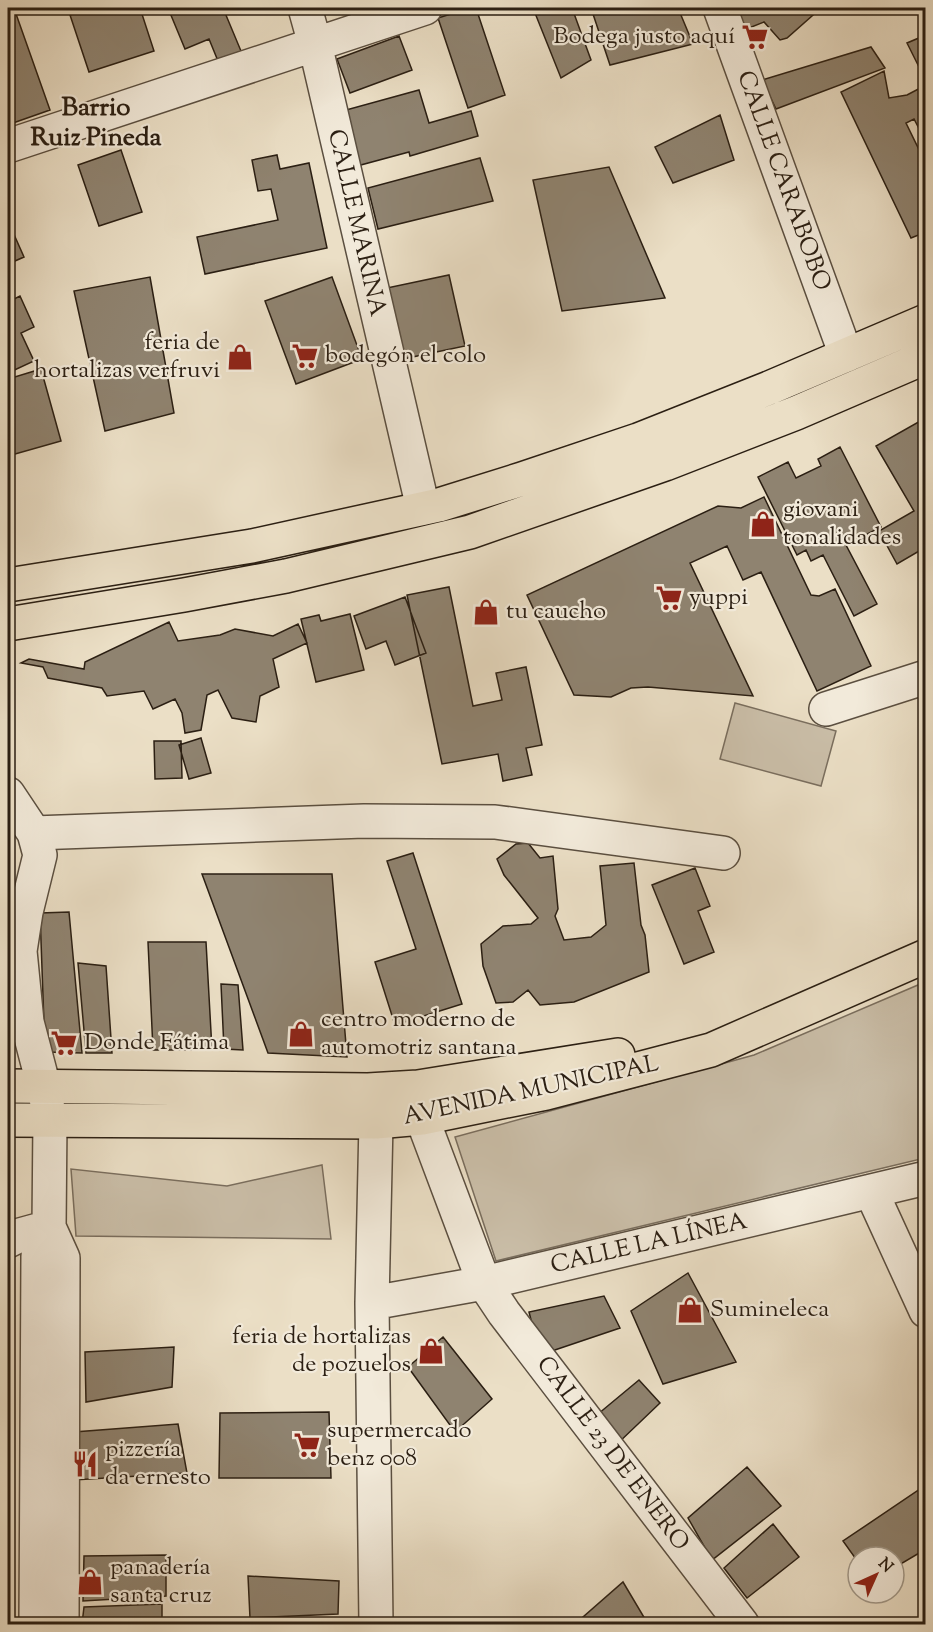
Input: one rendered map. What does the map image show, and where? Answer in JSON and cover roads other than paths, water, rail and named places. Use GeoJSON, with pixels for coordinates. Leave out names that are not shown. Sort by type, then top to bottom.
{"type":"FeatureCollection","features":[{"type":"Feature","properties":{"kind":"highway"},"geometry":{"type":"LineString","coordinates":[[9,579],[252,546],[423,508],[522,480],[638,440],[769,388],[926,321]]}},
{"type":"Feature","properties":{"kind":"highway"},"geometry":{"type":"LineString","coordinates":[[12,627],[286,576],[470,532],[665,464],[796,413],[926,357]]}},
{"type":"Feature","properties":{"kind":"highway","name":"AVENIDA MUNICIPAL"},"geometry":{"type":"LineString","coordinates":[[8,1120],[376,1122],[420,1103],[546,1092],[711,1050],[926,939]]}},
{"type":"Feature","properties":{"kind":"highway","name":"AVENIDA MUNICIPAL"},"geometry":{"type":"LineString","coordinates":[[817,995],[926,956]]}},
{"type":"Feature","properties":{"kind":"highway","name":"AVENIDA MUNICIPAL"},"geometry":{"type":"LineString","coordinates":[[8,1086],[368,1090],[420,1103]]}},
{"type":"Feature","properties":{"kind":"street","name":"CALLE MARINA"},"geometry":{"type":"LineString","coordinates":[[305,8],[423,508]]}},
{"type":"Feature","properties":{"kind":"street"},"geometry":{"type":"LineString","coordinates":[[8,146],[425,8]]}},
{"type":"Feature","properties":{"kind":"street","name":"CALLE CARABOBO"},"geometry":{"type":"LineString","coordinates":[[720,8],[846,355]]}},
{"type":"Feature","properties":{"kind":"street"},"geometry":{"type":"LineString","coordinates":[[826,709],[926,678]]}},
{"type":"Feature","properties":{"kind":"street"},"geometry":{"type":"LineString","coordinates":[[36,1624],[38,1256],[49,1227],[50,1120],[44,1086],[27,1022],[20,951],[26,912],[40,855],[17,810],[364,821],[495,822],[723,853]]}},
{"type":"Feature","properties":{"kind":"street"},"geometry":{"type":"LineString","coordinates":[[368,1090],[376,1122],[372,1303],[376,1624]]}},
{"type":"Feature","properties":{"kind":"street","name":"CALLE 23 DE ENERO"},"geometry":{"type":"LineString","coordinates":[[420,1103],[484,1283],[504,1313],[742,1624]]}},
{"type":"Feature","properties":{"kind":"street","name":"CALLE LA LÍNEA"},"geometry":{"type":"LineString","coordinates":[[372,1303],[484,1283],[926,1178]]}},
{"type":"Feature","properties":{"kind":"street"},"geometry":{"type":"LineString","coordinates":[[871,1191],[926,1311]]}},
{"type":"Feature","properties":{"kind":"street"},"geometry":{"type":"LineString","coordinates":[[8,1241],[20,1235],[49,1227]]}},
{"type":"Feature","properties":{"kind":"street"},"geometry":{"type":"LineString","coordinates":[[49,1227],[63,1258],[62,1624]]}},
{"type":"Feature","properties":{"kind":"place","name":"Bodega justo aquí"},"geometry":{"type":"Point","coordinates":[755,37]}},
{"type":"Feature","properties":{"kind":"place","name":"bodegón el colo"},"geometry":{"type":"Point","coordinates":[305,356]}},
{"type":"Feature","properties":{"kind":"place","name":"feria de hortalizas verfruvi"},"geometry":{"type":"Point","coordinates":[240,357]}},
{"type":"Feature","properties":{"kind":"place","name":"giovani tonalidades"},"geometry":{"type":"Point","coordinates":[763,524]}},
{"type":"Feature","properties":{"kind":"place","name":"yuppi"},"geometry":{"type":"Point","coordinates":[669,598]}},
{"type":"Feature","properties":{"kind":"place","name":"tu caucho"},"geometry":{"type":"Point","coordinates":[486,612]}},
{"type":"Feature","properties":{"kind":"place","name":"centro moderno de automotriz santana"},"geometry":{"type":"Point","coordinates":[301,1034]}},
{"type":"Feature","properties":{"kind":"place","name":"Donde Fátima"},"geometry":{"type":"Point","coordinates":[64,1043]}},
{"type":"Feature","properties":{"kind":"place","name":"Sumineleca"},"geometry":{"type":"Point","coordinates":[690,1310]}},
{"type":"Feature","properties":{"kind":"place","name":"feria de hortalizas de pozuelos"},"geometry":{"type":"Point","coordinates":[431,1351]}},
{"type":"Feature","properties":{"kind":"place","name":"supermercado benz 008"},"geometry":{"type":"Point","coordinates":[307,1445]}},
{"type":"Feature","properties":{"kind":"place","name":"pizzería da ernesto"},"geometry":{"type":"Point","coordinates":[85,1464]}},
{"type":"Feature","properties":{"kind":"place","name":"panadería santa cruz"},"geometry":{"type":"Point","coordinates":[90,1582]}},
{"type":"Feature","properties":{"kind":"district","name":"Barrio Ruiz Pineda"},"geometry":{"type":"Point","coordinates":[96,123]}}]}
